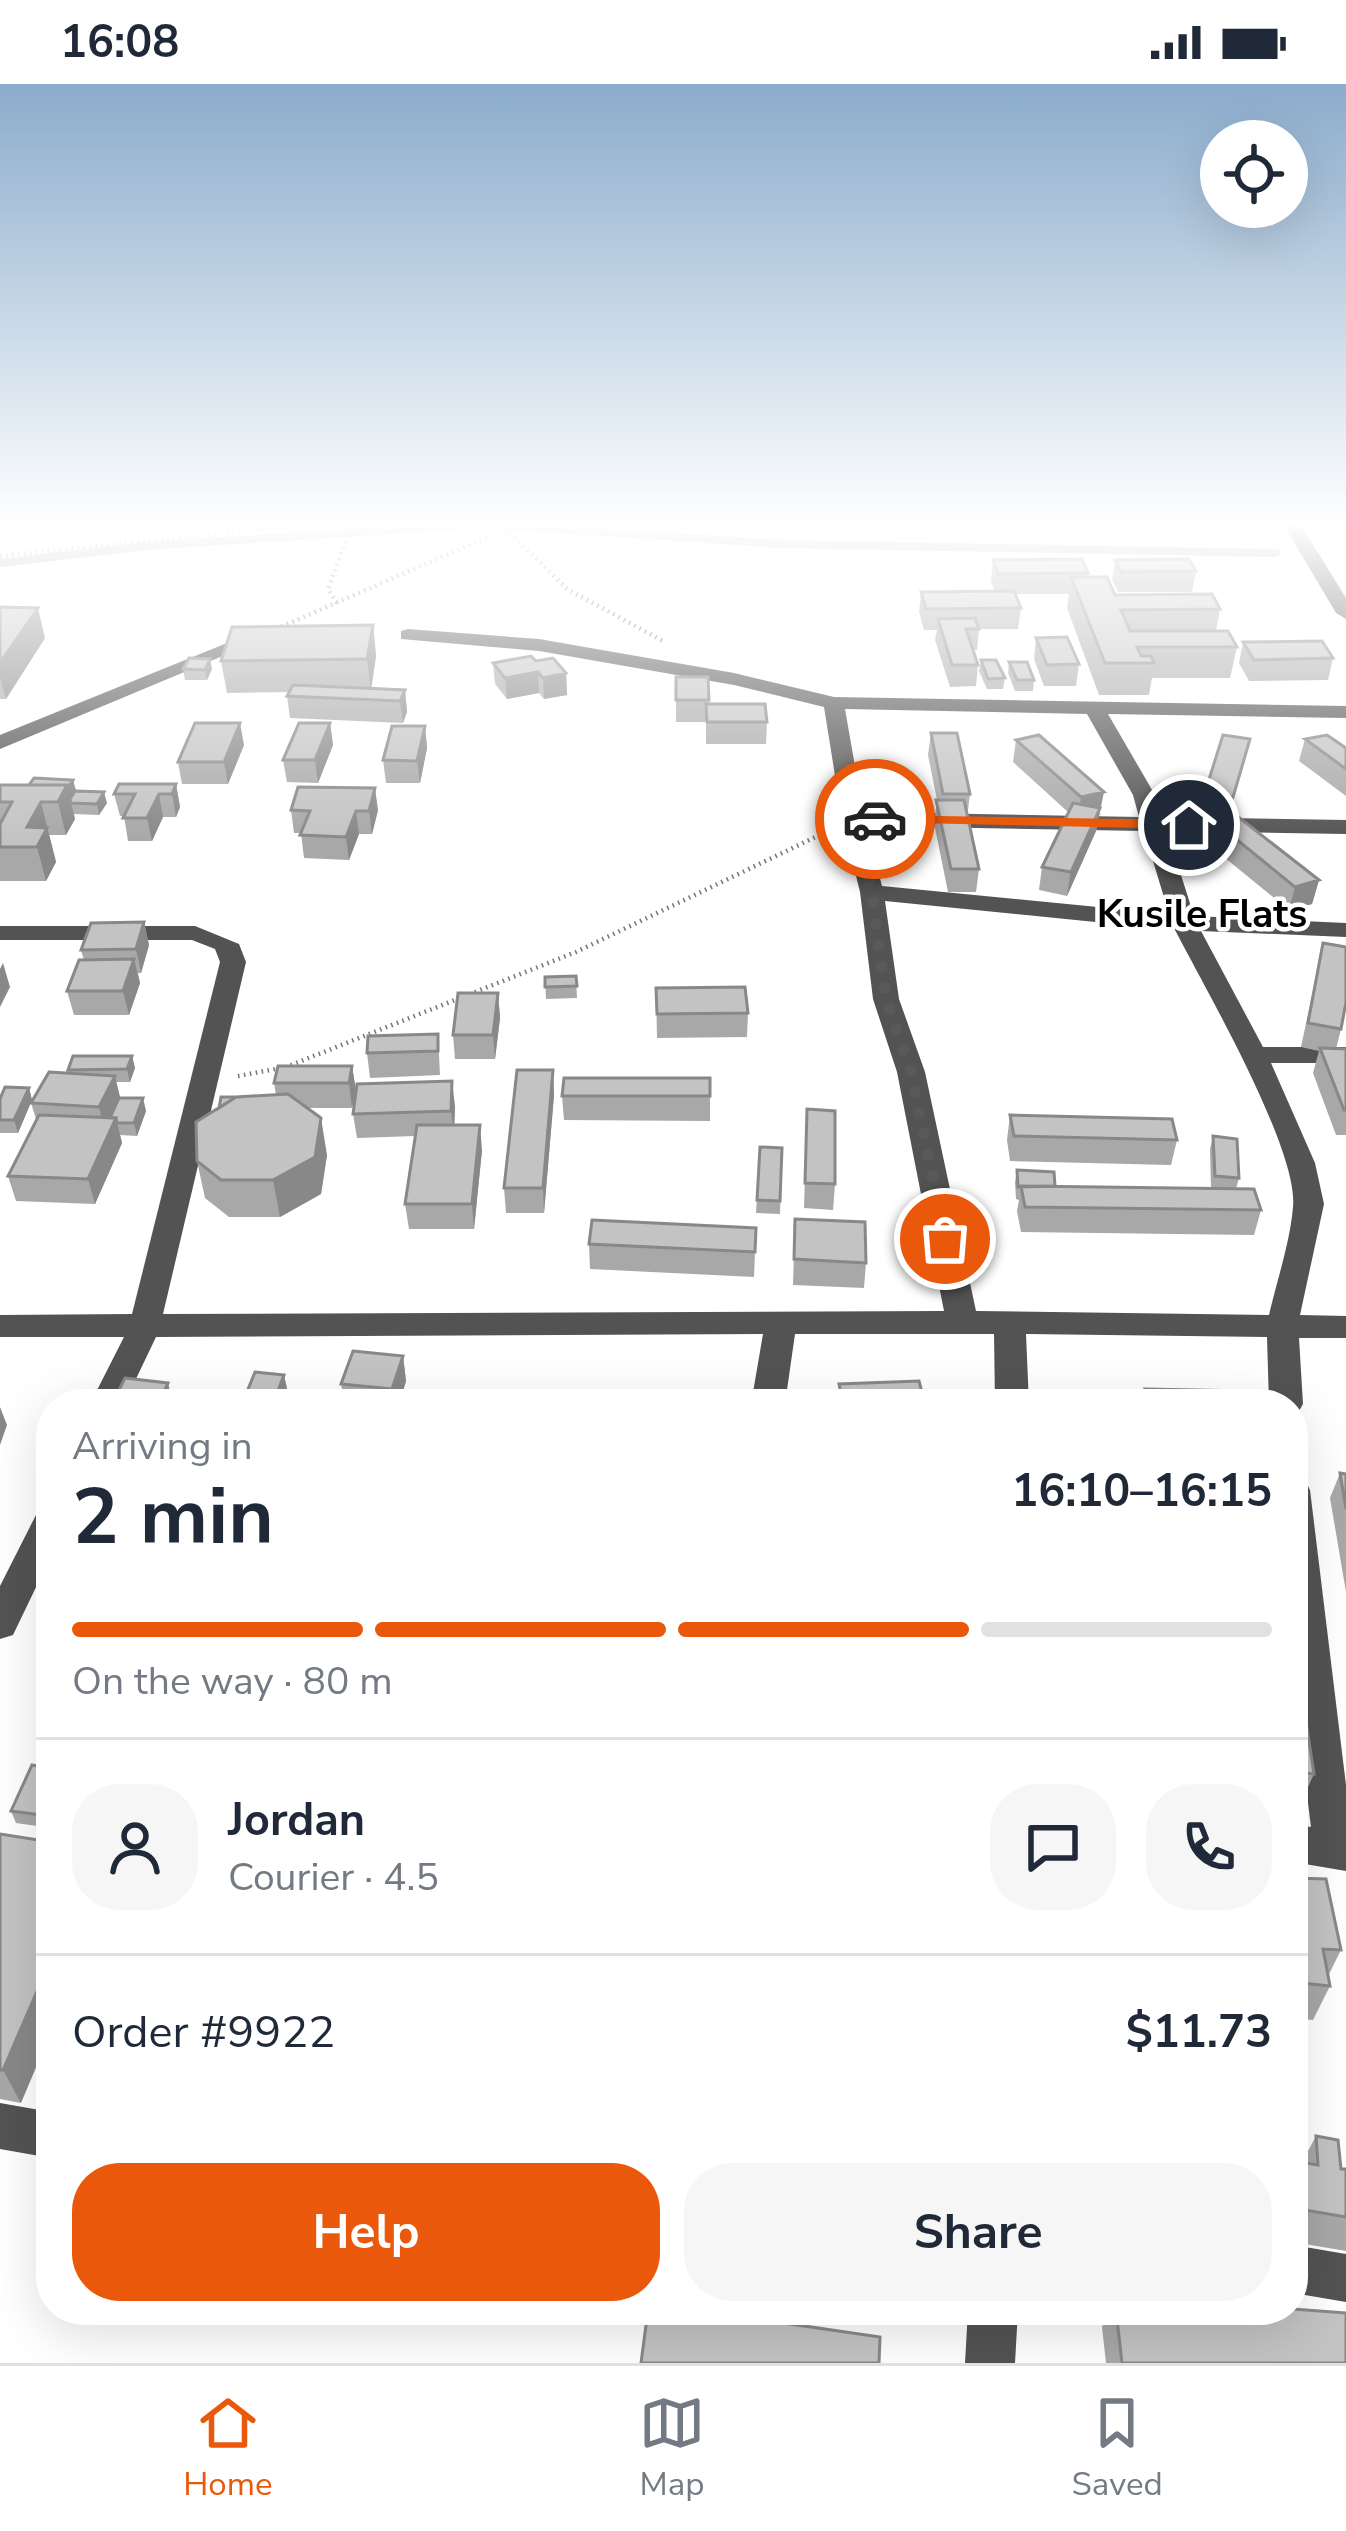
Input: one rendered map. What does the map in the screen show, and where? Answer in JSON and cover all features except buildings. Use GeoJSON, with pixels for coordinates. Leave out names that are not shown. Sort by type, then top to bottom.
{"type":"FeatureCollection","features":[{"type":"Feature","properties":{"kind":"street"},"geometry":{"type":"LineString","coordinates":[[407,635],[539,645],[834,703],[1346,712]]}},
{"type":"Feature","properties":{"kind":"street"},"geometry":{"type":"LineString","coordinates":[[0,743],[239,645]]}},
{"type":"Feature","properties":{"kind":"street"},"geometry":{"type":"LineString","coordinates":[[834,703],[853,819],[872,892],[886,999],[911,1072],[962,1322]]}},
{"type":"Feature","properties":{"kind":"street"},"geometry":{"type":"LineString","coordinates":[[1096,711],[1132,771],[1184,922],[1254,1055],[1300,1163],[1309,1204],[1282,1326],[1285,1389]]}},
{"type":"Feature","properties":{"kind":"street"},"geometry":{"type":"LineString","coordinates":[[853,819],[1346,827]]}},
{"type":"Feature","properties":{"kind":"street"},"geometry":{"type":"LineString","coordinates":[[872,892],[1184,922],[1346,930]]}},
{"type":"Feature","properties":{"kind":"street"},"geometry":{"type":"LineString","coordinates":[[0,933],[195,933],[226,944],[233,962],[145,1328],[114,1389]]}},
{"type":"Feature","properties":{"kind":"street"},"geometry":{"type":"LineString","coordinates":[[1254,1055],[1346,1055]]}},
{"type":"Feature","properties":{"kind":"street"},"geometry":{"type":"LineString","coordinates":[[0,1326],[962,1322],[1346,1327]]}},
{"type":"Feature","properties":{"kind":"street"},"geometry":{"type":"LineString","coordinates":[[1010,1324],[1012,1389]]}},
{"type":"Feature","properties":{"kind":"street"},"geometry":{"type":"LineString","coordinates":[[770,1389],[780,1325]]}},
{"type":"Feature","properties":{"kind":"street"},"geometry":{"type":"LineString","coordinates":[[0,1624],[36,1550]]}},
{"type":"Feature","properties":{"kind":"street"},"geometry":{"type":"LineString","coordinates":[[1308,1649],[1341,1851],[1308,1846]]}},
{"type":"Feature","properties":{"kind":"street"},"geometry":{"type":"LineString","coordinates":[[0,2126],[36,2132]]}},
{"type":"Feature","properties":{"kind":"street"},"geometry":{"type":"LineString","coordinates":[[1308,2272],[1346,2278]]}},
{"type":"Feature","properties":{"kind":"street"},"geometry":{"type":"LineString","coordinates":[[990,2363],[992,2325]]}},
{"type":"Feature","properties":{"kind":"path"},"geometry":{"type":"LineString","coordinates":[[239,645],[277,628]]}},
{"type":"Feature","properties":{"kind":"path"},"geometry":{"type":"LineString","coordinates":[[640,628],[671,645]]}},
{"type":"Feature","properties":{"kind":"path"},"geometry":{"type":"LineString","coordinates":[[202,1083],[286,1067],[576,952],[853,819]]}},
{"type":"Feature","properties":{"kind":"way so far"},"geometry":{"type":"LineString","coordinates":[[875,819],[853,819],[872,892],[886,999],[911,1072],[945,1239]]}},
{"type":"Feature","properties":{"kind":"district","name":"Kusile Flats"},"geometry":{"type":"Point","coordinates":[1202,914]}},
{"type":"Feature","properties":{"kind":"route"},"geometry":{"type":"LineString","coordinates":[[875,819],[1189,825]]}}]}
